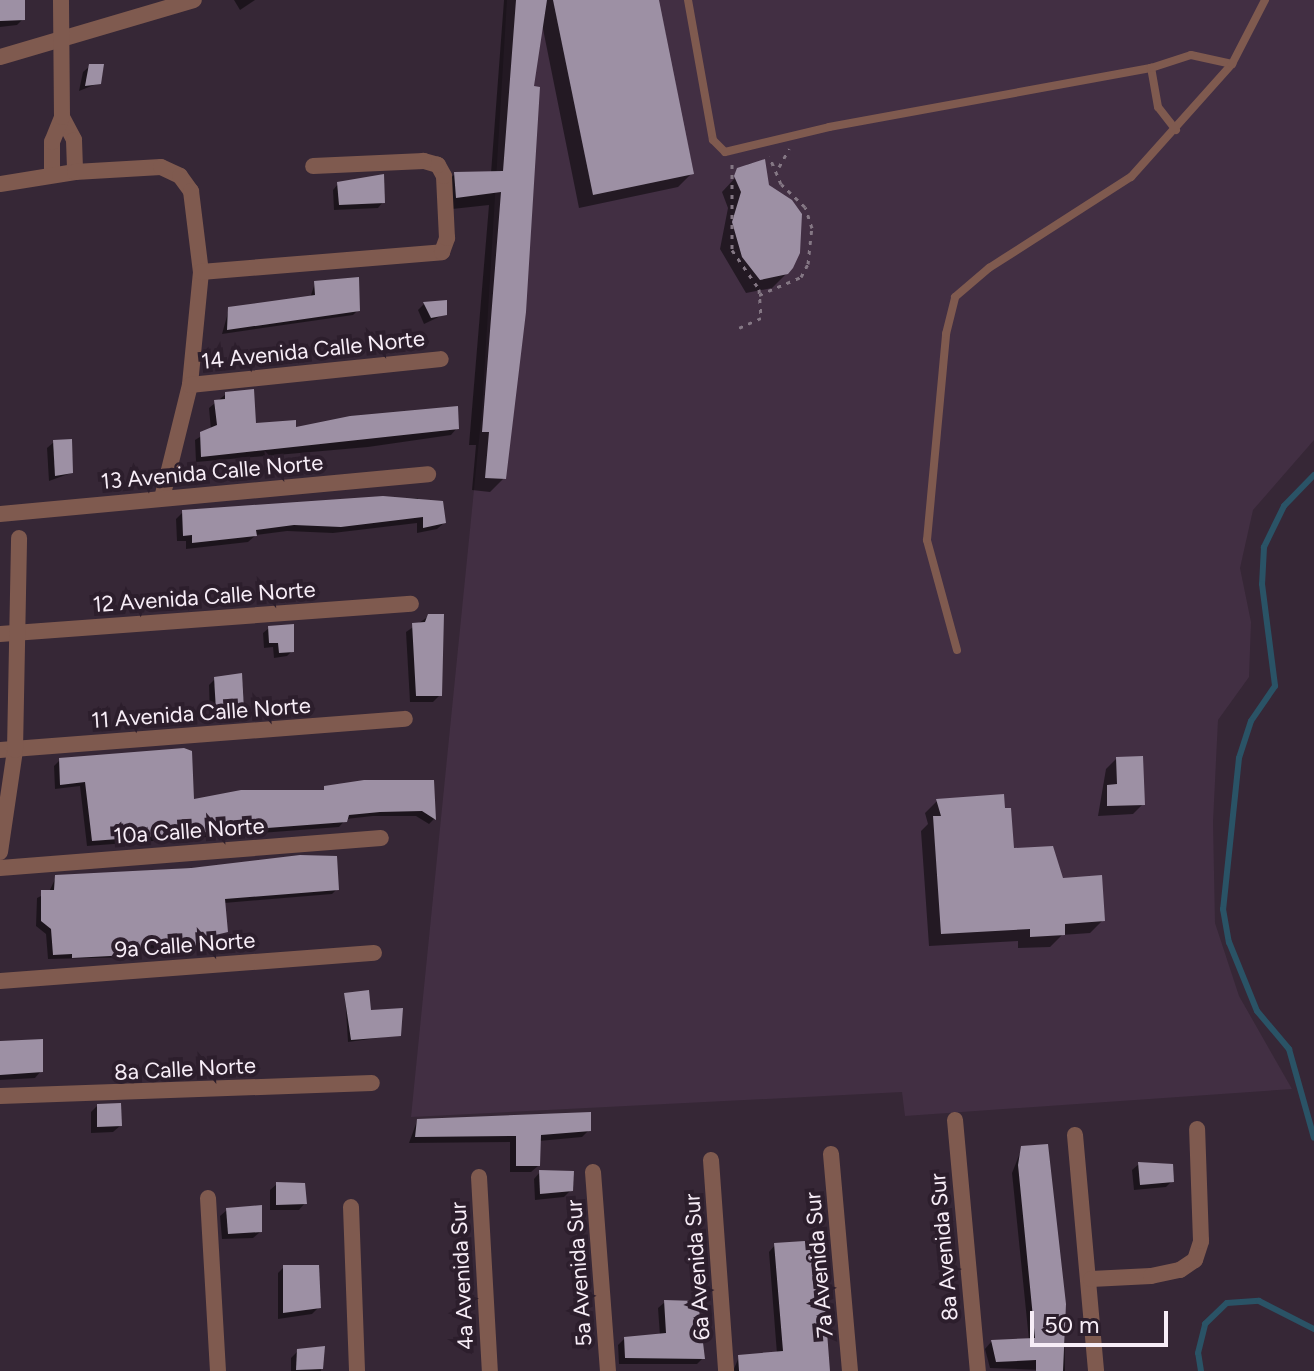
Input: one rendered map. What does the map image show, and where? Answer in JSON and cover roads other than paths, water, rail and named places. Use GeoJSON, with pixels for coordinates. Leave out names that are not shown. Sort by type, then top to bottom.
{"type":"FeatureCollection","features":[{"type":"Feature","properties":{"kind":"street"},"geometry":{"type":"LineString","coordinates":[[52,175],[52,142],[62,117],[61,0]]}},
{"type":"Feature","properties":{"kind":"street"},"geometry":{"type":"LineString","coordinates":[[0,57],[61,42],[194,0]]}},
{"type":"Feature","properties":{"kind":"street"},"geometry":{"type":"LineString","coordinates":[[62,117],[74,140],[75,172]]}},
{"type":"Feature","properties":{"kind":"street"},"geometry":{"type":"LineString","coordinates":[[201,272],[442,252],[447,238],[444,176],[438,165],[313,166]]}},
{"type":"Feature","properties":{"kind":"street"},"geometry":{"type":"LineString","coordinates":[[0,184],[75,172],[161,167],[180,176],[191,191],[201,272],[190,385],[162,498]]}},
{"type":"Feature","properties":{"kind":"street","name":"14 Avenida Calle Norte"},"geometry":{"type":"LineString","coordinates":[[190,385],[441,359]]}},
{"type":"Feature","properties":{"kind":"street","name":"13 Avenida Calle Norte"},"geometry":{"type":"LineString","coordinates":[[0,514],[428,474]]}},
{"type":"Feature","properties":{"kind":"street"},"geometry":{"type":"LineString","coordinates":[[0,852],[20,633],[19,538]]}},
{"type":"Feature","properties":{"kind":"street","name":"12 Avenida Calle Norte"},"geometry":{"type":"LineString","coordinates":[[0,634],[411,604]]}},
{"type":"Feature","properties":{"kind":"street","name":"11 Avenida Calle Norte"},"geometry":{"type":"LineString","coordinates":[[7,750],[405,719]]}},
{"type":"Feature","properties":{"kind":"street","name":"10a Calle Norte"},"geometry":{"type":"LineString","coordinates":[[0,868],[381,838]]}},
{"type":"Feature","properties":{"kind":"street","name":"9a Calle Norte"},"geometry":{"type":"LineString","coordinates":[[0,981],[374,953]]}},
{"type":"Feature","properties":{"kind":"street","name":"8a Calle Norte"},"geometry":{"type":"LineString","coordinates":[[0,1096],[372,1083]]}},
{"type":"Feature","properties":{"kind":"street","name":"8a Avenida Sur"},"geometry":{"type":"LineString","coordinates":[[955,1120],[978,1371]]}},
{"type":"Feature","properties":{"kind":"street"},"geometry":{"type":"LineString","coordinates":[[1091,1279],[1151,1276],[1180,1270],[1195,1260],[1201,1241],[1197,1129]]}},
{"type":"Feature","properties":{"kind":"street"},"geometry":{"type":"LineString","coordinates":[[1075,1135],[1091,1279],[1096,1371]]}},
{"type":"Feature","properties":{"kind":"street","name":"7a Avenida Sur"},"geometry":{"type":"LineString","coordinates":[[831,1154],[850,1371]]}},
{"type":"Feature","properties":{"kind":"street","name":"6a Avenida Sur"},"geometry":{"type":"LineString","coordinates":[[711,1160],[726,1371]]}},
{"type":"Feature","properties":{"kind":"street","name":"5a Avenida Sur"},"geometry":{"type":"LineString","coordinates":[[593,1172],[608,1371]]}},
{"type":"Feature","properties":{"kind":"street","name":"4a Avenida Sur"},"geometry":{"type":"LineString","coordinates":[[479,1177],[490,1371]]}},
{"type":"Feature","properties":{"kind":"street"},"geometry":{"type":"LineString","coordinates":[[208,1198],[218,1371]]}},
{"type":"Feature","properties":{"kind":"street"},"geometry":{"type":"LineString","coordinates":[[351,1207],[357,1371]]}},
{"type":"Feature","properties":{"kind":"lane"},"geometry":{"type":"LineString","coordinates":[[688,0],[713,140],[725,152],[1151,68],[1191,55],[1232,64]]}},
{"type":"Feature","properties":{"kind":"lane"},"geometry":{"type":"LineString","coordinates":[[957,650],[927,540],[946,334],[955,297],[989,268],[1131,177],[1232,64],[1265,0]]}},
{"type":"Feature","properties":{"kind":"lane"},"geometry":{"type":"LineString","coordinates":[[1151,68],[1158,107],[1176,130]]}},
{"type":"Feature","properties":{"kind":"waterway"},"geometry":{"type":"LineString","coordinates":[[1314,475],[1284,506],[1264,547],[1262,584],[1275,686],[1251,721],[1239,758],[1223,909],[1229,942],[1257,1011],[1289,1049],[1314,1138]]}},
{"type":"Feature","properties":{"kind":"waterway"},"geometry":{"type":"LineString","coordinates":[[1201,1371],[1198,1353],[1205,1324],[1227,1303],[1259,1301],[1314,1329]]}}]}
